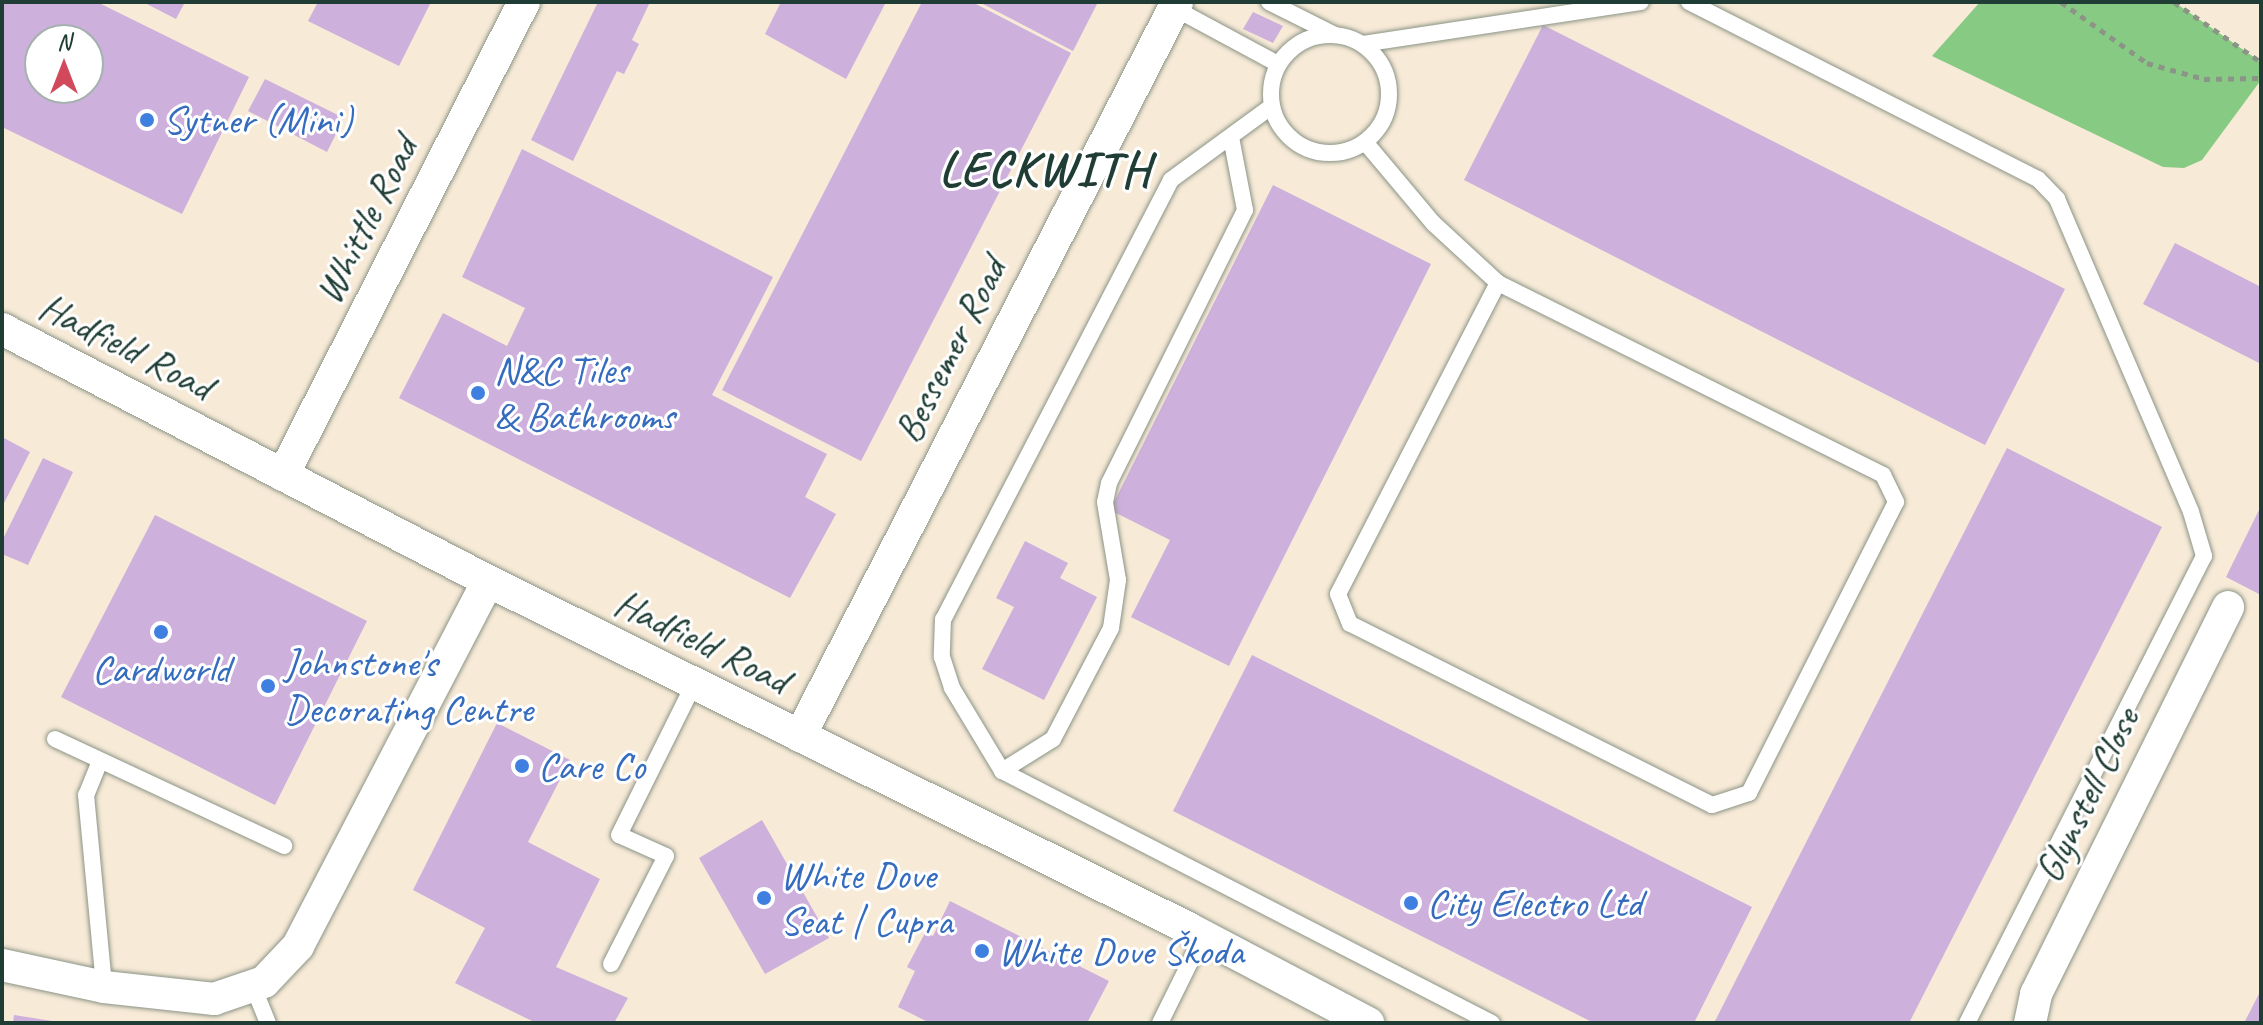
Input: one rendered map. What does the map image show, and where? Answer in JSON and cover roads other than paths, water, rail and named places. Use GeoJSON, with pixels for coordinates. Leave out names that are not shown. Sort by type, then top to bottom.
{"type":"FeatureCollection","features":[{"type":"Feature","properties":{"kind":"street","name":"Whittle Road"},"geometry":{"type":"LineString","coordinates":[[283,475],[524,2]]}},
{"type":"Feature","properties":{"kind":"street","name":"Bessemer Road"},"geometry":{"type":"LineString","coordinates":[[800,736],[1176,5]]}},
{"type":"Feature","properties":{"kind":"street","name":"Hadfield Road"},"geometry":{"type":"LineString","coordinates":[[2,329],[488,581],[1203,936],[1368,1023]]}},
{"type":"Feature","properties":{"kind":"street"},"geometry":{"type":"LineString","coordinates":[[2,965],[104,987],[214,999],[264,982],[298,946],[488,581]]}},
{"type":"Feature","properties":{"kind":"street","name":"Glynstell Close"},"geometry":{"type":"LineString","coordinates":[[2030,1023],[2036,994],[2228,607]]}},
{"type":"Feature","properties":{"kind":"lane"},"geometry":{"type":"LineString","coordinates":[[1269,2],[1335,35],[1363,44],[1378,58],[1390,87],[1388,111],[1365,142],[1334,154],[1313,151],[1285,132],[1272,106],[1271,78],[1278,64],[1305,40],[1335,35]]}},
{"type":"Feature","properties":{"kind":"lane"},"geometry":{"type":"LineString","coordinates":[[1363,44],[1641,2]]}},
{"type":"Feature","properties":{"kind":"lane"},"geometry":{"type":"LineString","coordinates":[[1689,2],[2038,179],[2057,199],[2185,498],[2204,556],[1967,1023]]}},
{"type":"Feature","properties":{"kind":"lane"},"geometry":{"type":"LineString","coordinates":[[1176,5],[1278,64]]}},
{"type":"Feature","properties":{"kind":"lane"},"geometry":{"type":"LineString","coordinates":[[1272,106],[1171,180],[943,619],[942,657],[952,688],[1002,771],[1492,1023]]}},
{"type":"Feature","properties":{"kind":"lane"},"geometry":{"type":"LineString","coordinates":[[1002,771],[1053,739],[1111,628],[1118,580],[1105,502],[1109,483],[1245,210],[1231,137]]}},
{"type":"Feature","properties":{"kind":"lane"},"geometry":{"type":"LineString","coordinates":[[1365,142],[1433,223],[1498,283],[1883,475],[1896,502],[1749,793],[1712,805],[1350,624],[1338,594],[1498,283]]}},
{"type":"Feature","properties":{"kind":"lane"},"geometry":{"type":"LineString","coordinates":[[611,964],[666,856],[619,835],[694,684]]}},
{"type":"Feature","properties":{"kind":"lane"},"geometry":{"type":"LineString","coordinates":[[55,739],[284,846]]}},
{"type":"Feature","properties":{"kind":"lane"},"geometry":{"type":"LineString","coordinates":[[100,761],[86,795],[104,987]]}},
{"type":"Feature","properties":{"kind":"lane"},"geometry":{"type":"LineString","coordinates":[[1164,1021],[1203,936]]}},
{"type":"Feature","properties":{"kind":"lane"},"geometry":{"type":"LineString","coordinates":[[253,986],[268,1023]]}},
{"type":"Feature","properties":{"kind":"place","name":"Sytner (Mini)"},"geometry":{"type":"Point","coordinates":[147,120]}},
{"type":"Feature","properties":{"kind":"place","name":"N&C Tiles & Bathrooms"},"geometry":{"type":"Point","coordinates":[478,393]}},
{"type":"Feature","properties":{"kind":"place","name":"Cardworld"},"geometry":{"type":"Point","coordinates":[161,632]}},
{"type":"Feature","properties":{"kind":"place","name":"Johnstone's Decorating Centre"},"geometry":{"type":"Point","coordinates":[268,686]}},
{"type":"Feature","properties":{"kind":"place","name":"Care Co"},"geometry":{"type":"Point","coordinates":[522,766]}},
{"type":"Feature","properties":{"kind":"place","name":"White Dove Seat | Cupra"},"geometry":{"type":"Point","coordinates":[764,898]}},
{"type":"Feature","properties":{"kind":"place","name":"City Electro Ltd"},"geometry":{"type":"Point","coordinates":[1411,903]}},
{"type":"Feature","properties":{"kind":"place","name":"White Dove Škoda"},"geometry":{"type":"Point","coordinates":[982,951]}},
{"type":"Feature","properties":{"kind":"district","name":"LECKWITH"},"geometry":{"type":"Point","coordinates":[1045,170]}}]}
